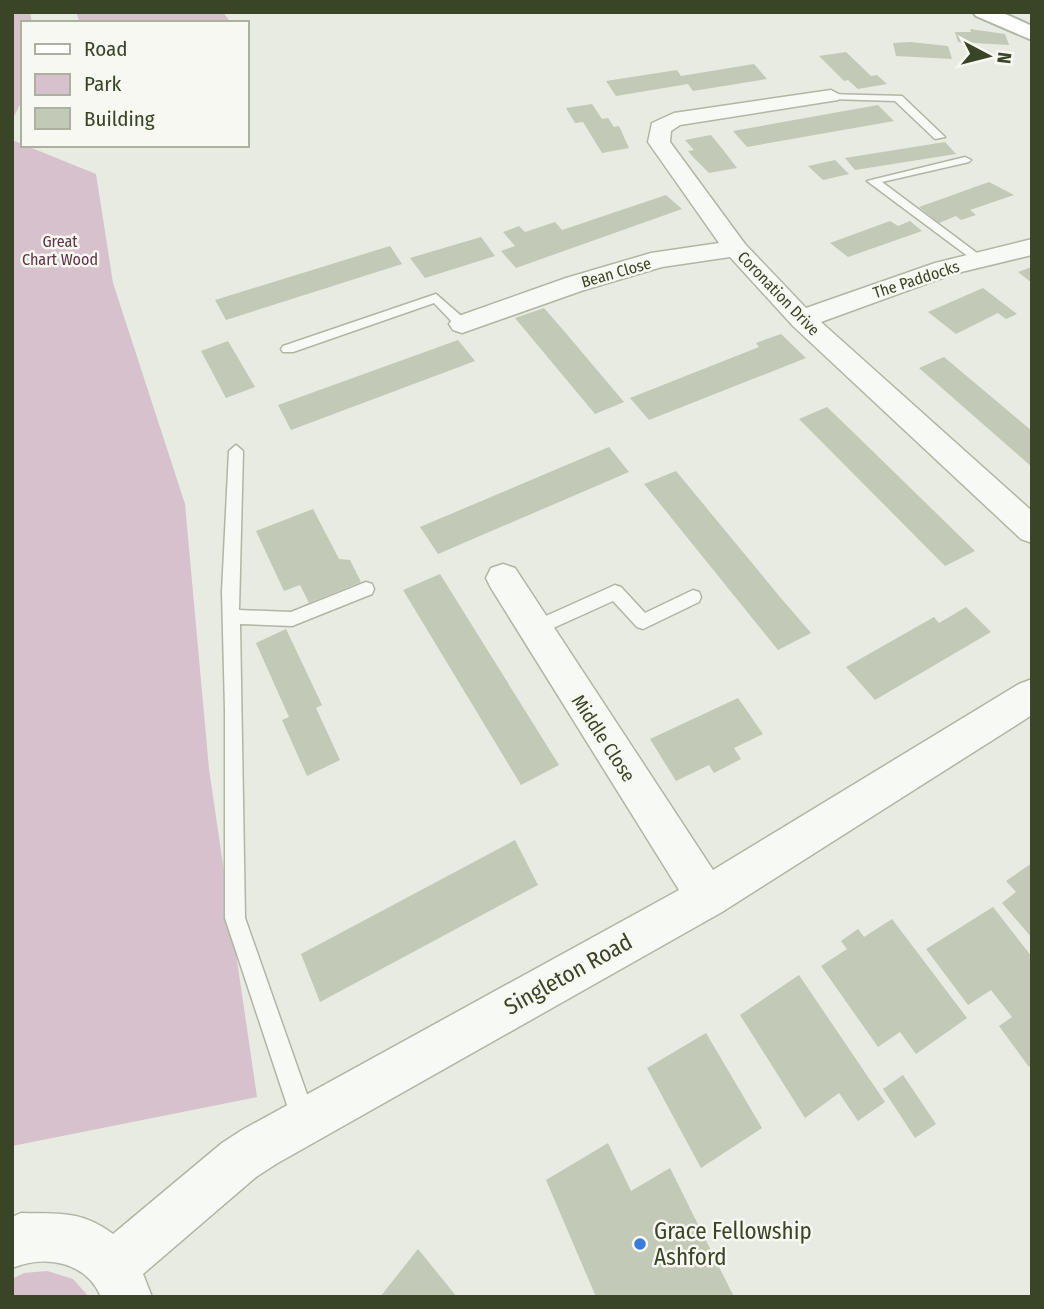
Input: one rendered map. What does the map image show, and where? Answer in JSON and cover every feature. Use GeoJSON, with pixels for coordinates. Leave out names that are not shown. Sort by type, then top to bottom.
{"type":"FeatureCollection","features":[{"type":"Feature","properties":{"kind":"street"},"geometry":{"type":"LineString","coordinates":[[983,12],[1032,34]]}},
{"type":"Feature","properties":{"kind":"street","name":"Coronation Drive"},"geometry":{"type":"LineString","coordinates":[[831,96],[789,95],[674,119],[660,128],[659,142],[736,249],[802,320],[1032,530]]}},
{"type":"Feature","properties":{"kind":"street","name":"The Paddocks"},"geometry":{"type":"LineString","coordinates":[[802,320],[904,281],[977,259],[1032,247]]}},
{"type":"Feature","properties":{"kind":"street","name":"Bean Close"},"geometry":{"type":"LineString","coordinates":[[461,324],[660,259],[736,249]]}},
{"type":"Feature","properties":{"kind":"street"},"geometry":{"type":"LineString","coordinates":[[484,290],[500,310]]}},
{"type":"Feature","properties":{"kind":"street","name":"Middle Close"},"geometry":{"type":"LineString","coordinates":[[503,578],[707,897]]}},
{"type":"Feature","properties":{"kind":"street","name":"Singleton Road"},"geometry":{"type":"LineString","coordinates":[[12,1244],[21,1238],[79,1239],[121,1281],[239,1160],[304,1119],[707,897],[1032,695]]}},
{"type":"Feature","properties":{"kind":"lane"},"geometry":{"type":"LineString","coordinates":[[831,96],[898,98],[939,137]]}},
{"type":"Feature","properties":{"kind":"lane"},"geometry":{"type":"LineString","coordinates":[[965,160],[873,181],[977,259]]}},
{"type":"Feature","properties":{"kind":"lane"},"geometry":{"type":"LineString","coordinates":[[288,349],[436,298],[461,324]]}},
{"type":"Feature","properties":{"kind":"lane"},"geometry":{"type":"LineString","coordinates":[[236,451],[230,592],[233,617],[234,918],[304,1119]]}},
{"type":"Feature","properties":{"kind":"lane"},"geometry":{"type":"LineString","coordinates":[[233,617],[292,619],[366,589]]}},
{"type":"Feature","properties":{"kind":"lane"},"geometry":{"type":"LineString","coordinates":[[534,629],[615,592],[643,622],[693,597]]}},
{"type":"Feature","properties":{"kind":"green space"},"geometry":{"type":"Polygon","coordinates":[[[12,12],[30,12],[32,21],[21,21],[21,103],[12,120],[12,12]]]}},
{"type":"Feature","properties":{"kind":"green space"},"geometry":{"type":"Polygon","coordinates":[[[76,12],[223,12],[230,21],[79,21],[76,12]]]}},
{"type":"Feature","properties":{"kind":"green space","name":"Great Chart Wood"},"geometry":{"type":"Polygon","coordinates":[[[12,140],[21,144],[21,147],[29,147],[96,174],[113,283],[185,504],[209,769],[257,1097],[12,1146],[12,140]]]}},
{"type":"Feature","properties":{"kind":"green space"},"geometry":{"type":"Polygon","coordinates":[[[47,1271],[73,1279],[89,1297],[12,1297],[12,1279],[24,1273],[47,1271]]]}},
{"type":"Feature","properties":{"kind":"building"},"geometry":{"type":"Polygon","coordinates":[[[970,29],[1005,34],[1009,45],[958,42],[955,32],[971,32],[970,29]]]}},
{"type":"Feature","properties":{"kind":"building"},"geometry":{"type":"Polygon","coordinates":[[[893,43],[948,46],[952,59],[896,56],[893,43]]]}},
{"type":"Feature","properties":{"kind":"building"},"geometry":{"type":"Polygon","coordinates":[[[846,52],[871,76],[877,75],[887,84],[858,89],[848,80],[844,81],[819,56],[846,52]]]}},
{"type":"Feature","properties":{"kind":"building"},"geometry":{"type":"Polygon","coordinates":[[[754,64],[767,79],[693,91],[688,84],[616,96],[606,81],[677,70],[681,76],[754,64]]]}},
{"type":"Feature","properties":{"kind":"building"},"geometry":{"type":"Polygon","coordinates":[[[592,104],[602,119],[608,118],[614,127],[619,126],[629,148],[602,153],[583,122],[575,123],[566,108],[592,104]]]}},
{"type":"Feature","properties":{"kind":"building"},"geometry":{"type":"Polygon","coordinates":[[[878,105],[894,121],[747,147],[733,131],[878,105]]]}},
{"type":"Feature","properties":{"kind":"building"},"geometry":{"type":"Polygon","coordinates":[[[711,135],[737,168],[709,173],[688,151],[694,150],[685,140],[711,135]]]}},
{"type":"Feature","properties":{"kind":"building"},"geometry":{"type":"Polygon","coordinates":[[[945,142],[956,154],[855,170],[845,158],[945,142]]]}},
{"type":"Feature","properties":{"kind":"building"},"geometry":{"type":"Polygon","coordinates":[[[835,160],[849,174],[823,180],[808,166],[835,160]]]}},
{"type":"Feature","properties":{"kind":"building"},"geometry":{"type":"Polygon","coordinates":[[[989,182],[1014,195],[970,210],[976,215],[961,220],[956,216],[939,223],[919,207],[989,182]]]}},
{"type":"Feature","properties":{"kind":"building"},"geometry":{"type":"Polygon","coordinates":[[[666,195],[682,209],[516,268],[501,251],[515,246],[503,232],[519,226],[525,232],[555,222],[562,230],[666,195]]]}},
{"type":"Feature","properties":{"kind":"building"},"geometry":{"type":"Polygon","coordinates":[[[890,221],[898,226],[910,221],[922,231],[848,257],[830,243],[890,221]]]}},
{"type":"Feature","properties":{"kind":"building"},"geometry":{"type":"Polygon","coordinates":[[[481,237],[495,256],[425,278],[410,258],[481,237]]]}},
{"type":"Feature","properties":{"kind":"building"},"geometry":{"type":"Polygon","coordinates":[[[390,246],[402,264],[226,320],[215,300],[390,246]]]}},
{"type":"Feature","properties":{"kind":"building"},"geometry":{"type":"Polygon","coordinates":[[[1032,267],[1032,283],[1018,272],[1032,267]]]}},
{"type":"Feature","properties":{"kind":"building"},"geometry":{"type":"Polygon","coordinates":[[[983,288],[1017,314],[1006,319],[998,313],[956,334],[928,312],[983,288]]]}},
{"type":"Feature","properties":{"kind":"building"},"geometry":{"type":"Polygon","coordinates":[[[544,308],[624,402],[595,414],[515,318],[544,308]]]}},
{"type":"Feature","properties":{"kind":"building"},"geometry":{"type":"Polygon","coordinates":[[[781,334],[806,358],[649,420],[630,398],[759,347],[756,343],[781,334]]]}},
{"type":"Feature","properties":{"kind":"building"},"geometry":{"type":"Polygon","coordinates":[[[458,340],[475,361],[291,430],[278,405],[458,340]]]}},
{"type":"Feature","properties":{"kind":"building"},"geometry":{"type":"Polygon","coordinates":[[[228,341],[255,387],[226,398],[201,351],[228,341]]]}},
{"type":"Feature","properties":{"kind":"building"},"geometry":{"type":"Polygon","coordinates":[[[944,357],[1032,431],[1032,467],[919,368],[944,357]]]}},
{"type":"Feature","properties":{"kind":"building"},"geometry":{"type":"Polygon","coordinates":[[[827,407],[975,551],[945,566],[799,419],[827,407]]]}},
{"type":"Feature","properties":{"kind":"building"},"geometry":{"type":"Polygon","coordinates":[[[609,447],[629,472],[438,554],[420,527],[609,447]]]}},
{"type":"Feature","properties":{"kind":"building"},"geometry":{"type":"Polygon","coordinates":[[[676,471],[811,633],[778,650],[644,484],[676,471]]]}},
{"type":"Feature","properties":{"kind":"building"},"geometry":{"type":"Polygon","coordinates":[[[313,509],[339,559],[350,560],[361,582],[309,603],[300,585],[284,591],[256,531],[313,509]]]}},
{"type":"Feature","properties":{"kind":"building"},"geometry":{"type":"Polygon","coordinates":[[[440,574],[559,765],[521,785],[403,590],[440,574]]]}},
{"type":"Feature","properties":{"kind":"building"},"geometry":{"type":"Polygon","coordinates":[[[966,607],[991,632],[875,700],[846,667],[934,617],[939,623],[966,607]]]}},
{"type":"Feature","properties":{"kind":"building"},"geometry":{"type":"Polygon","coordinates":[[[286,629],[322,705],[316,708],[340,760],[307,776],[282,720],[289,717],[256,643],[286,629]]]}},
{"type":"Feature","properties":{"kind":"building"},"geometry":{"type":"Polygon","coordinates":[[[738,698],[763,734],[734,748],[741,759],[714,773],[709,765],[676,781],[650,739],[738,698]]]}},
{"type":"Feature","properties":{"kind":"building"},"geometry":{"type":"Polygon","coordinates":[[[515,840],[538,885],[320,1002],[301,954],[515,840]]]}},
{"type":"Feature","properties":{"kind":"building"},"geometry":{"type":"Polygon","coordinates":[[[1032,863],[1032,938],[1002,903],[1016,892],[1006,881],[1032,863]]]}},
{"type":"Feature","properties":{"kind":"building"},"geometry":{"type":"Polygon","coordinates":[[[993,907],[1032,957],[1032,1065],[1029,1067],[999,1026],[1012,1017],[991,990],[968,1005],[926,949],[993,907]]]}},
{"type":"Feature","properties":{"kind":"building"},"geometry":{"type":"Polygon","coordinates":[[[892,919],[967,1018],[916,1054],[900,1032],[878,1047],[821,966],[847,949],[841,941],[858,929],[864,937],[892,919]]]}},
{"type":"Feature","properties":{"kind":"building"},"geometry":{"type":"Polygon","coordinates":[[[799,975],[885,1102],[858,1121],[839,1093],[805,1118],[740,1015],[799,975]]]}},
{"type":"Feature","properties":{"kind":"building"},"geometry":{"type":"Polygon","coordinates":[[[706,1033],[762,1128],[701,1168],[647,1068],[706,1033]]]}},
{"type":"Feature","properties":{"kind":"building"},"geometry":{"type":"Polygon","coordinates":[[[903,1075],[936,1124],[915,1138],[883,1089],[903,1075]]]}},
{"type":"Feature","properties":{"kind":"building","name":"Grace Fellowship Ashford"},"geometry":{"type":"Polygon","coordinates":[[[608,1143],[631,1191],[670,1168],[734,1297],[596,1297],[546,1180],[608,1143]]]}},
{"type":"Feature","properties":{"kind":"building"},"geometry":{"type":"Polygon","coordinates":[[[418,1249],[457,1297],[380,1297],[418,1249]]]}},
{"type":"Feature","properties":{"kind":"place","name":"Grace Fellowship Ashford"},"geometry":{"type":"Point","coordinates":[640,1244]}}]}
